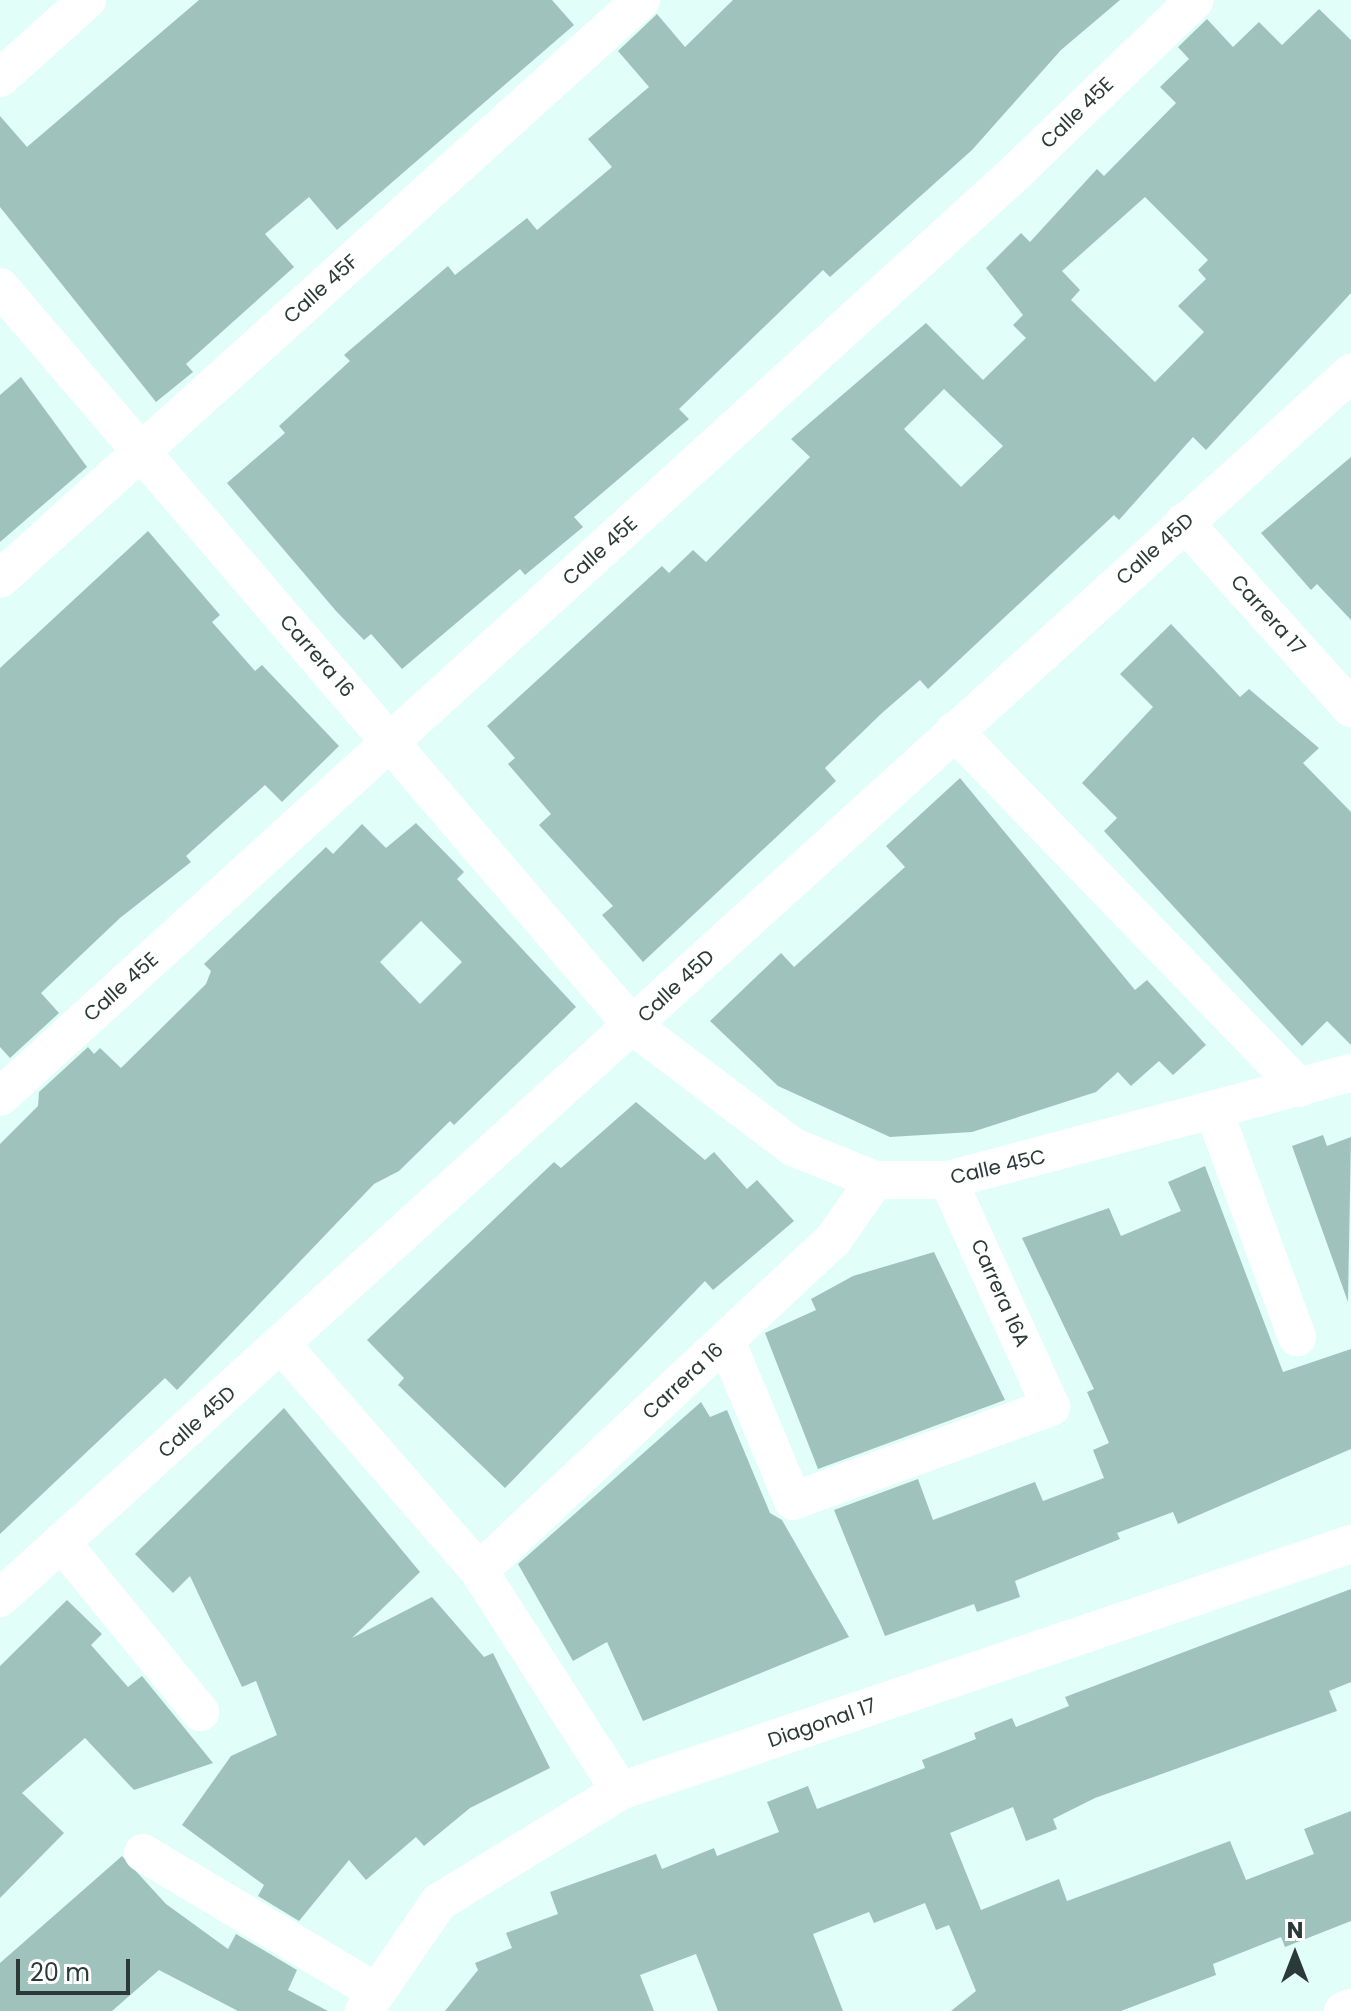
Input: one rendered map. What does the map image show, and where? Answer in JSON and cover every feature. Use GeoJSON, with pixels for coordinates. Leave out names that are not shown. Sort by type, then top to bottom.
{"type":"FeatureCollection","features":[{"type":"Feature","properties":{"kind":"street"},"geometry":{"type":"LineString","coordinates":[[0,78],[87,0]]}},
{"type":"Feature","properties":{"kind":"street","name":"Calle 45F"},"geometry":{"type":"LineString","coordinates":[[0,579],[641,0]]}},
{"type":"Feature","properties":{"kind":"street","name":"Calle 45E"},"geometry":{"type":"LineString","coordinates":[[0,1097],[1013,175],[1195,0]]}},
{"type":"Feature","properties":{"kind":"street","name":"Carrera 16"},"geometry":{"type":"LineString","coordinates":[[0,287],[633,1026]]}},
{"type":"Feature","properties":{"kind":"street","name":"Calle 45D"},"geometry":{"type":"LineString","coordinates":[[0,1598],[1351,373]]}},
{"type":"Feature","properties":{"kind":"street","name":"Carrera 17"},"geometry":{"type":"LineString","coordinates":[[1184,522],[1351,708]]}},
{"type":"Feature","properties":{"kind":"street"},"geometry":{"type":"LineString","coordinates":[[954,731],[1300,1088]]}},
{"type":"Feature","properties":{"kind":"street","name":"Calle 45C"},"geometry":{"type":"LineString","coordinates":[[633,1026],[793,1147],[875,1180],[948,1180],[1215,1114],[1351,1073]]}},
{"type":"Feature","properties":{"kind":"street"},"geometry":{"type":"LineString","coordinates":[[1215,1114],[1297,1337]]}},
{"type":"Feature","properties":{"kind":"street","name":"Carrera 16"},"geometry":{"type":"LineString","coordinates":[[479,1571],[833,1240],[875,1180]]}},
{"type":"Feature","properties":{"kind":"street","name":"Carrera 16A"},"geometry":{"type":"LineString","coordinates":[[726,1341],[793,1501],[1051,1407],[948,1180]]}},
{"type":"Feature","properties":{"kind":"street"},"geometry":{"type":"LineString","coordinates":[[282,1345],[479,1571],[620,1791]]}},
{"type":"Feature","properties":{"kind":"street"},"geometry":{"type":"LineString","coordinates":[[61,1542],[200,1712]]}},
{"type":"Feature","properties":{"kind":"street","name":"Diagonal 17"},"geometry":{"type":"LineString","coordinates":[[370,2002],[439,1902],[620,1791],[1351,1544]]}},
{"type":"Feature","properties":{"kind":"street"},"geometry":{"type":"LineString","coordinates":[[143,1853],[370,2002]]}},
{"type":"Feature","properties":{"kind":"street"},"geometry":{"type":"LineString","coordinates":[[1343,2011],[1351,2008]]}},
{"type":"Feature","properties":{"kind":"building"},"geometry":{"type":"Polygon","coordinates":[[[199,0],[552,0],[574,25],[337,230],[309,197],[265,234],[294,267],[186,364],[193,372],[156,402],[0,207],[0,116],[27,147],[199,0]]]}},
{"type":"Feature","properties":{"kind":"building"},"geometry":{"type":"Polygon","coordinates":[[[733,0],[1120,0],[1061,50],[972,150],[830,277],[823,270],[679,409],[689,419],[574,517],[583,527],[525,575],[520,569],[402,669],[371,634],[364,640],[336,611],[227,483],[285,433],[279,426],[350,361],[344,355],[448,266],[455,275],[527,218],[537,230],[612,167],[588,139],[649,87],[618,51],[657,14],[685,47],[733,0]]]}},
{"type":"Feature","properties":{"kind":"building"},"geometry":{"type":"Polygon","coordinates":[[[1319,9],[1351,40],[1351,293],[1206,450],[1193,437],[1119,520],[1114,515],[928,689],[920,680],[882,713],[825,768],[836,781],[643,962],[602,915],[613,906],[539,825],[551,814],[508,764],[515,758],[487,726],[662,566],[669,573],[693,550],[706,562],[810,457],[791,439],[926,323],[983,380],[1026,338],[1013,325],[1023,315],[986,268],[1021,233],[1030,242],[1097,169],[1104,176],[1176,103],[1160,87],[1189,59],[1178,47],[1207,19],[1233,47],[1259,22],[1282,45],[1319,9]],[[1145,197],[1062,271],[1080,290],[1071,300],[1155,382],[1204,332],[1178,306],[1206,279],[1198,270],[1208,260],[1145,197]],[[944,389],[904,429],[961,487],[1003,446],[944,389]]]}},
{"type":"Feature","properties":{"kind":"building"},"geometry":{"type":"Polygon","coordinates":[[[21,377],[87,467],[0,542],[0,395],[21,377]]]}},
{"type":"Feature","properties":{"kind":"building"},"geometry":{"type":"Polygon","coordinates":[[[1351,457],[1351,620],[1317,584],[1311,590],[1261,533],[1351,457]]]}},
{"type":"Feature","properties":{"kind":"building"},"geometry":{"type":"Polygon","coordinates":[[[148,531],[220,615],[212,622],[255,671],[262,665],[339,746],[282,802],[265,785],[186,856],[191,862],[120,918],[41,993],[59,1013],[10,1058],[0,1047],[0,668],[148,531]]]}},
{"type":"Feature","properties":{"kind":"building"},"geometry":{"type":"Polygon","coordinates":[[[1171,624],[1240,697],[1249,689],[1319,748],[1303,763],[1351,812],[1351,1045],[1327,1021],[1302,1046],[1104,831],[1117,818],[1082,783],[1153,707],[1120,674],[1171,624]]]}},
{"type":"Feature","properties":{"kind":"building"},"geometry":{"type":"Polygon","coordinates":[[[960,778],[1135,990],[1147,980],[1206,1045],[1173,1075],[1159,1061],[1131,1086],[1118,1072],[1096,1092],[972,1132],[890,1137],[778,1086],[710,1021],[781,953],[794,967],[905,867],[886,846],[960,778]]]}},
{"type":"Feature","properties":{"kind":"building"},"geometry":{"type":"Polygon","coordinates":[[[416,823],[464,872],[457,879],[576,1007],[454,1125],[450,1121],[399,1171],[374,1184],[177,1390],[165,1378],[0,1534],[0,1144],[38,1106],[39,1092],[88,1047],[94,1054],[100,1048],[121,1068],[206,984],[211,971],[204,964],[326,847],[333,854],[362,824],[386,848],[416,823]],[[421,921],[380,962],[420,1004],[462,962],[421,921]]]}},
{"type":"Feature","properties":{"kind":"building"},"geometry":{"type":"Polygon","coordinates":[[[636,1102],[705,1160],[714,1152],[747,1189],[757,1180],[794,1221],[713,1290],[705,1281],[505,1488],[398,1385],[404,1378],[367,1340],[554,1162],[561,1168],[636,1102]]]}},
{"type":"Feature","properties":{"kind":"building"},"geometry":{"type":"Polygon","coordinates":[[[1323,1135],[1327,1146],[1351,1137],[1348,1302],[1292,1146],[1323,1135]]]}},
{"type":"Feature","properties":{"kind":"building"},"geometry":{"type":"Polygon","coordinates":[[[1205,1166],[1283,1372],[1351,1349],[1351,1449],[1178,1524],[1173,1512],[1117,1533],[1120,1539],[1015,1581],[1020,1597],[977,1612],[974,1604],[885,1636],[834,1510],[918,1479],[933,1520],[1035,1482],[1043,1501],[1104,1478],[1093,1450],[1109,1443],[1087,1392],[1094,1389],[1022,1238],[1109,1208],[1121,1236],[1181,1211],[1168,1182],[1205,1166]]]}},
{"type":"Feature","properties":{"kind":"building"},"geometry":{"type":"Polygon","coordinates":[[[934,1252],[1005,1400],[818,1469],[765,1333],[816,1310],[811,1299],[853,1276],[934,1252]]]}},
{"type":"Feature","properties":{"kind":"building"},"geometry":{"type":"Polygon","coordinates":[[[701,1402],[710,1417],[727,1410],[770,1513],[782,1520],[849,1637],[643,1721],[607,1642],[573,1661],[518,1564],[701,1402]]]}},
{"type":"Feature","properties":{"kind":"building"},"geometry":{"type":"Polygon","coordinates":[[[284,1408],[420,1572],[352,1638],[432,1597],[484,1657],[493,1653],[550,1768],[470,1808],[424,1846],[416,1837],[366,1880],[349,1860],[299,1921],[258,1896],[264,1885],[182,1825],[231,1756],[277,1735],[256,1681],[242,1687],[190,1576],[173,1593],[135,1554],[284,1408]]]}},
{"type":"Feature","properties":{"kind":"building"},"geometry":{"type":"Polygon","coordinates":[[[1351,1589],[1351,1682],[1329,1691],[1337,1711],[1095,1798],[1053,1819],[1057,1829],[1026,1841],[1013,1807],[950,1833],[981,1910],[1059,1879],[1067,1901],[1230,1841],[1246,1880],[1314,1854],[1304,1829],[1351,1811],[1351,1921],[1285,1947],[1281,1937],[1213,1964],[1216,1975],[1121,2011],[951,2011],[976,1991],[949,1925],[936,1930],[925,1903],[874,1923],[869,1912],[813,1934],[843,2011],[718,2011],[696,1954],[640,1975],[654,2011],[445,2011],[478,1970],[475,1963],[512,1948],[506,1933],[558,1914],[550,1892],[656,1854],[662,1869],[714,1848],[717,1856],[779,1832],[767,1802],[808,1786],[817,1809],[925,1768],[922,1760],[976,1739],[974,1733],[1012,1718],[1016,1727],[1069,1706],[1065,1697],[1351,1589]]]}},
{"type":"Feature","properties":{"kind":"building"},"geometry":{"type":"Polygon","coordinates":[[[67,1600],[102,1634],[91,1645],[128,1687],[142,1676],[213,1763],[134,1790],[85,1738],[22,1793],[64,1833],[0,1898],[0,1666],[67,1600]]]}},
{"type":"Feature","properties":{"kind":"building"},"geometry":{"type":"Polygon","coordinates":[[[122,1856],[166,1904],[228,1949],[236,1934],[297,1970],[288,1990],[328,2011],[238,2011],[159,1970],[112,2011],[0,2011],[0,1963],[122,1856]]]}}]}
